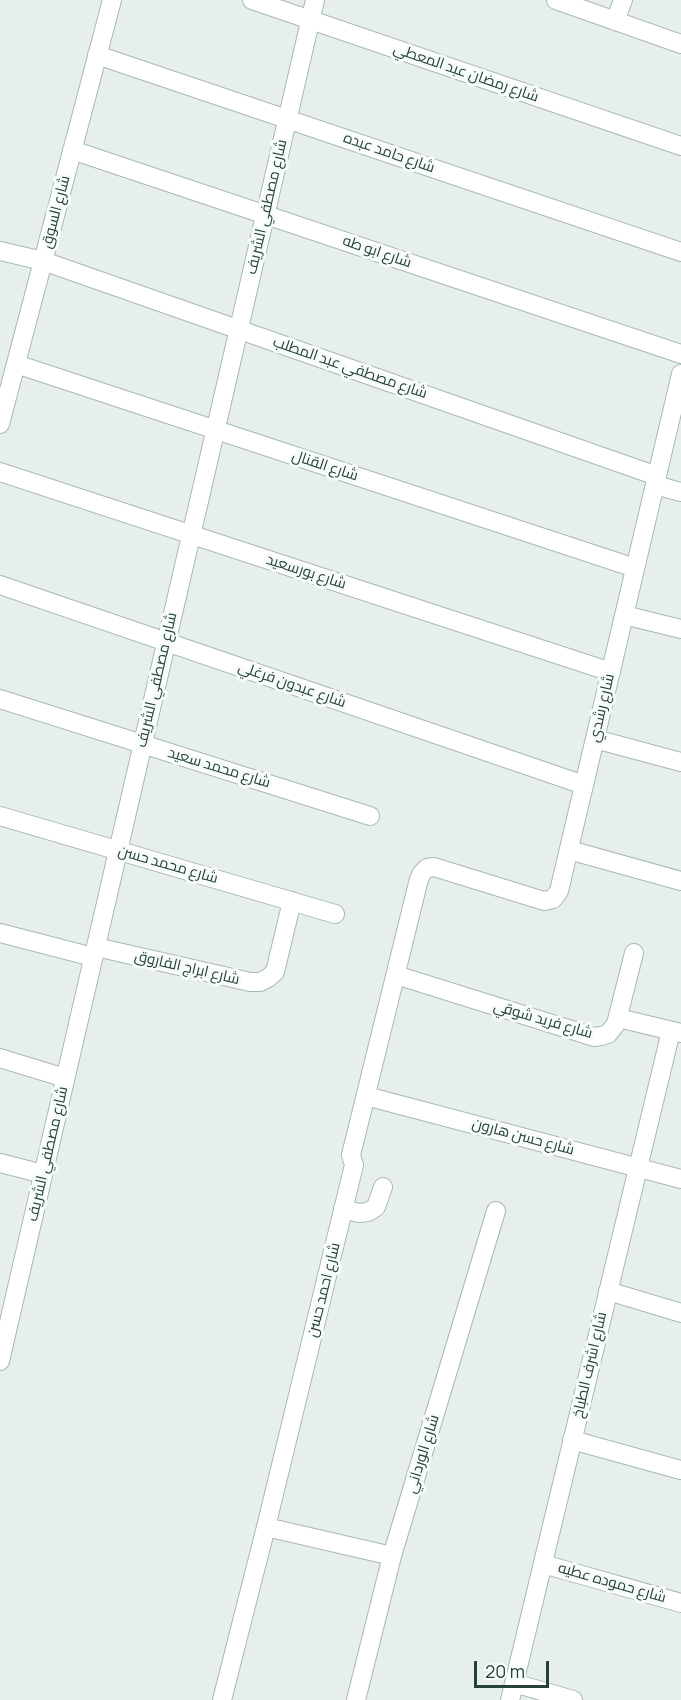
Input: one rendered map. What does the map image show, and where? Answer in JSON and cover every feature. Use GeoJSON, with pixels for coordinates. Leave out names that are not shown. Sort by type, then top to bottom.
{"type":"FeatureCollection","features":[{"type":"Feature","properties":{"kind":"street","name":"شارع السوق"},"geometry":{"type":"LineString","coordinates":[[0,424],[112,0]]}},
{"type":"Feature","properties":{"kind":"street","name":"شارع رمضان عبد المعطي"},"geometry":{"type":"LineString","coordinates":[[252,0],[681,146]]}},
{"type":"Feature","properties":{"kind":"street","name":"شارع مصطفي الشريف"},"geometry":{"type":"LineString","coordinates":[[0,1361],[4,1326],[43,1174],[315,0]]}},
{"type":"Feature","properties":{"kind":"street"},"geometry":{"type":"LineString","coordinates":[[556,0],[681,44]]}},
{"type":"Feature","properties":{"kind":"street"},"geometry":{"type":"LineString","coordinates":[[615,21],[623,0]]}},
{"type":"Feature","properties":{"kind":"street","name":"شارع حامد عبده"},"geometry":{"type":"LineString","coordinates":[[97,55],[681,252]]}},
{"type":"Feature","properties":{"kind":"street","name":"شارع ابو طه"},"geometry":{"type":"LineString","coordinates":[[72,150],[681,354]]}},
{"type":"Feature","properties":{"kind":"street","name":"شارع مصطفي عبد المطلب"},"geometry":{"type":"LineString","coordinates":[[0,251],[43,261],[239,329],[656,480],[681,492]]}},
{"type":"Feature","properties":{"kind":"street","name":"شارع القنال"},"geometry":{"type":"LineString","coordinates":[[16,364],[635,568]]}},
{"type":"Feature","properties":{"kind":"street","name":"شارع رشدي"},"geometry":{"type":"LineString","coordinates":[[419,879],[427,868],[434,867],[544,901],[553,899],[559,891],[681,374]]}},
{"type":"Feature","properties":{"kind":"street","name":"شارع بورسعيد"},"geometry":{"type":"LineString","coordinates":[[0,472],[611,672]]}},
{"type":"Feature","properties":{"kind":"street","name":"شارع عبدون فرغلي"},"geometry":{"type":"LineString","coordinates":[[0,585],[584,785]]}},
{"type":"Feature","properties":{"kind":"street"},"geometry":{"type":"LineString","coordinates":[[624,615],[681,629]]}},
{"type":"Feature","properties":{"kind":"street","name":"شارع محمد سعيد"},"geometry":{"type":"LineString","coordinates":[[0,699],[370,816]]}},
{"type":"Feature","properties":{"kind":"street"},"geometry":{"type":"LineString","coordinates":[[595,739],[681,762]]}},
{"type":"Feature","properties":{"kind":"street","name":"شارع محمد حسن"},"geometry":{"type":"LineString","coordinates":[[0,816],[335,914]]}},
{"type":"Feature","properties":{"kind":"street"},"geometry":{"type":"LineString","coordinates":[[569,850],[681,881]]}},
{"type":"Feature","properties":{"kind":"street","name":"شارع احمد حسن"},"geometry":{"type":"LineString","coordinates":[[222,1700],[354,1165],[351,1155],[419,879]]}},
{"type":"Feature","properties":{"kind":"street","name":"شارع ابراج الفاروق"},"geometry":{"type":"LineString","coordinates":[[0,933],[250,982],[260,982],[275,972],[292,901]]}},
{"type":"Feature","properties":{"kind":"street"},"geometry":{"type":"LineString","coordinates":[[634,953],[618,1018],[676,1032]]}},
{"type":"Feature","properties":{"kind":"street","name":"شارع فريد شوقي"},"geometry":{"type":"LineString","coordinates":[[396,975],[594,1037],[608,1034],[613,1030],[618,1018]]}},
{"type":"Feature","properties":{"kind":"street","name":"شارع اشرف الطباخ"},"geometry":{"type":"LineString","coordinates":[[512,1692],[638,1167],[676,1032]]}},
{"type":"Feature","properties":{"kind":"street"},"geometry":{"type":"LineString","coordinates":[[0,1058],[65,1078]]}},
{"type":"Feature","properties":{"kind":"street","name":"شارع حسن هارون"},"geometry":{"type":"LineString","coordinates":[[366,1096],[681,1179]]}},
{"type":"Feature","properties":{"kind":"street"},"geometry":{"type":"LineString","coordinates":[[0,1162],[43,1174]]}},
{"type":"Feature","properties":{"kind":"street"},"geometry":{"type":"LineString","coordinates":[[343,1209],[368,1212],[376,1207],[383,1187]]}},
{"type":"Feature","properties":{"kind":"street","name":"شارع الورداني"},"geometry":{"type":"LineString","coordinates":[[356,1700],[392,1556],[496,1211]]}},
{"type":"Feature","properties":{"kind":"street"},"geometry":{"type":"LineString","coordinates":[[608,1291],[681,1313]]}},
{"type":"Feature","properties":{"kind":"street"},"geometry":{"type":"LineString","coordinates":[[573,1440],[681,1470]]}},
{"type":"Feature","properties":{"kind":"street"},"geometry":{"type":"LineString","coordinates":[[266,1527],[392,1556]]}},
{"type":"Feature","properties":{"kind":"street","name":"شارع حموده عطيه"},"geometry":{"type":"LineString","coordinates":[[543,1564],[681,1603]]}},
{"type":"Feature","properties":{"kind":"street"},"geometry":{"type":"LineString","coordinates":[[512,1692],[573,1700]]}}]}
